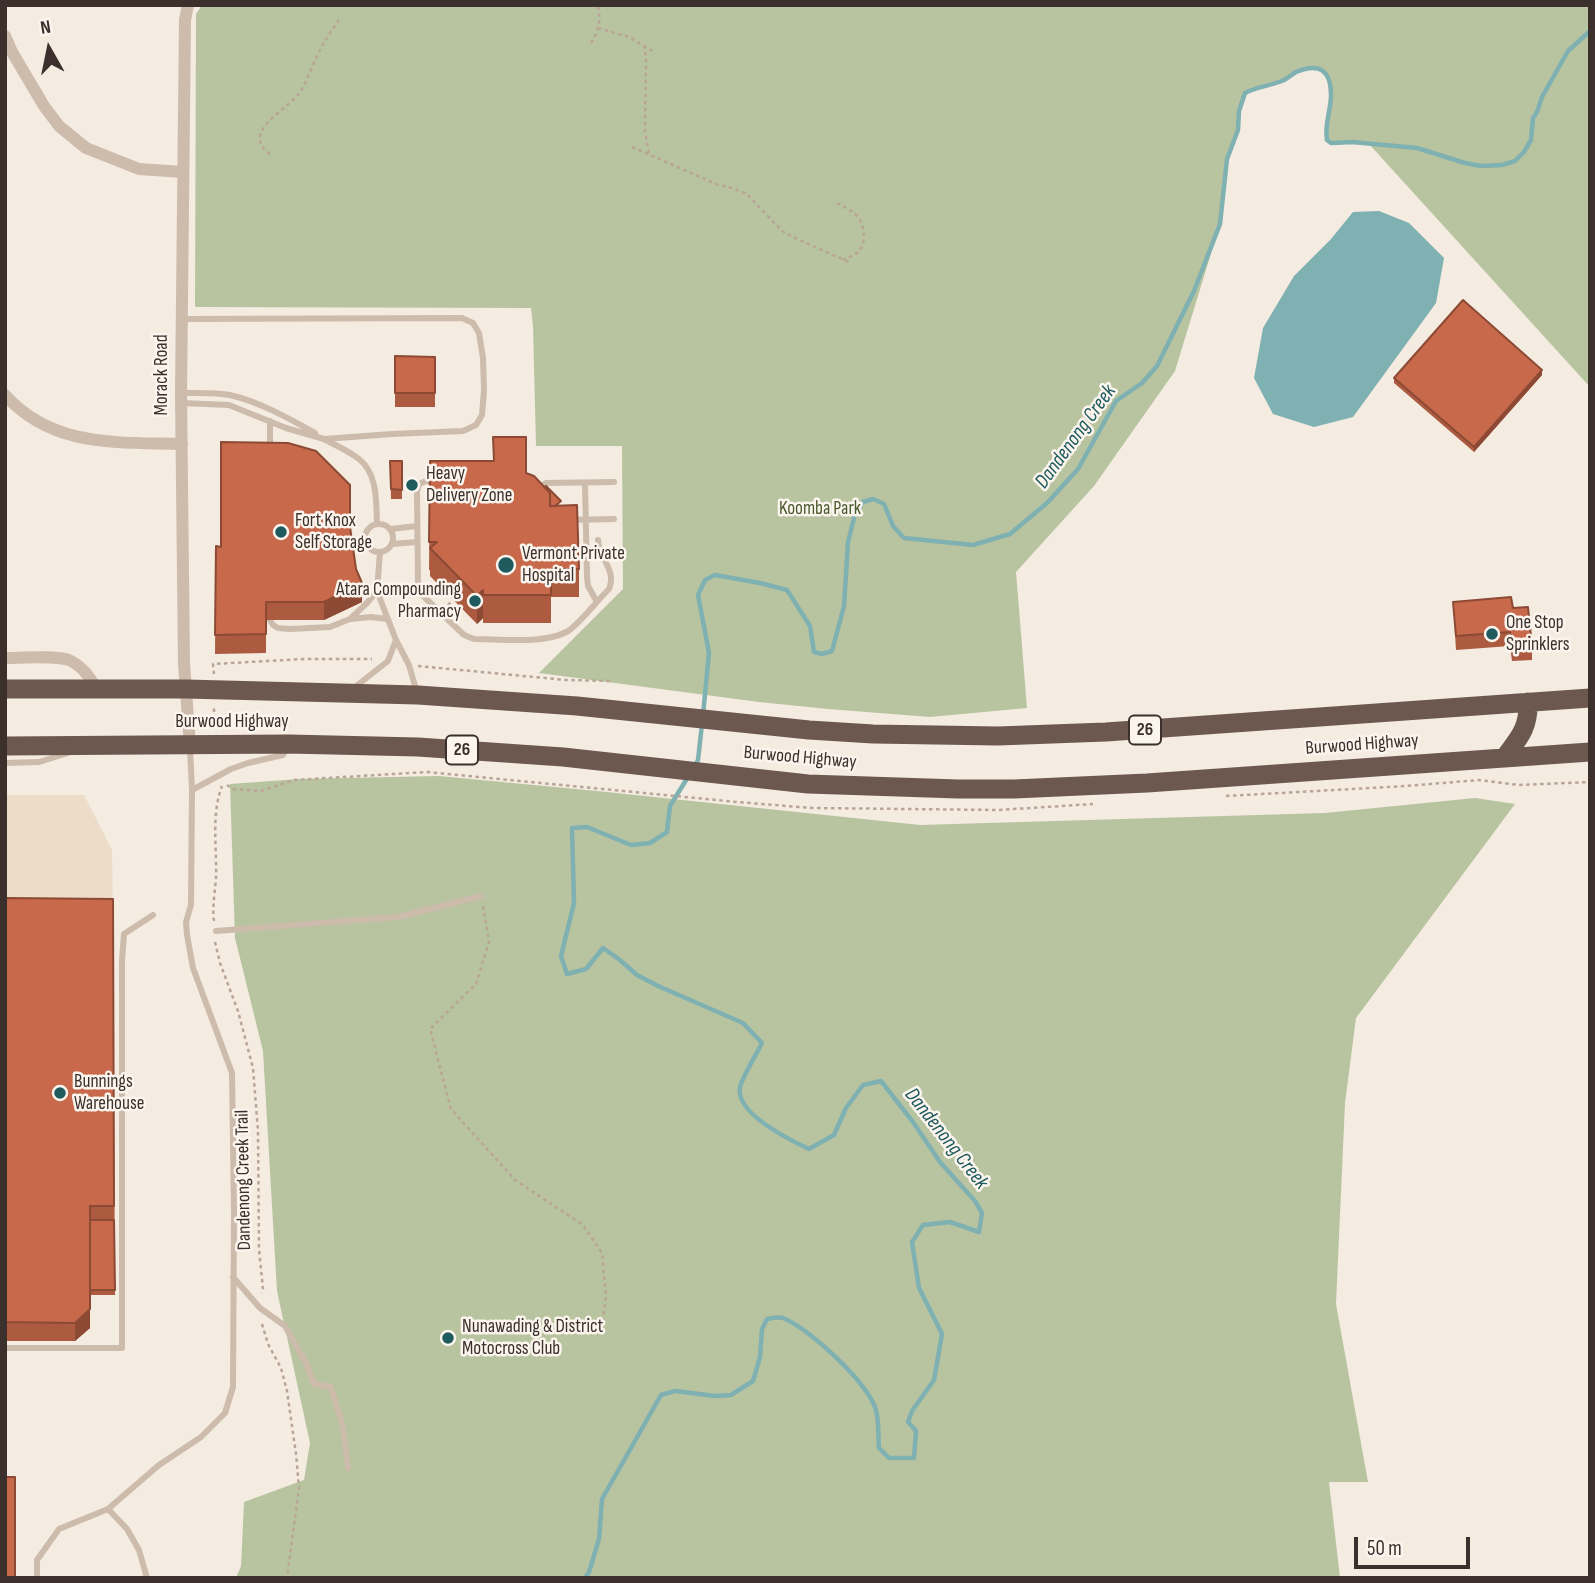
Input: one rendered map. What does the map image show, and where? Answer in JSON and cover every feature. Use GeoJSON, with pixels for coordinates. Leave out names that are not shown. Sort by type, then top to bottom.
{"type":"FeatureCollection","features":[{"type":"Feature","properties":{"kind":"highway","name":"Burwood Highway"},"geometry":{"type":"LineString","coordinates":[[5,689],[186,689],[418,695],[656,713],[761,726],[873,734],[986,736],[1049,736],[1590,698]]}},
{"type":"Feature","properties":{"kind":"highway"},"geometry":{"type":"LineString","coordinates":[[1504,758],[1525,730],[1529,715],[1528,702]]}},
{"type":"Feature","properties":{"kind":"highway","name":"Burwood Highway"},"geometry":{"type":"LineString","coordinates":[[5,746],[289,744],[418,747],[635,765],[808,784],[880,788],[1014,789],[1147,783],[1590,752]]}},
{"type":"Feature","properties":{"kind":"street","name":"Morack Road"},"geometry":{"type":"LineString","coordinates":[[188,5],[185,20],[181,444],[184,664],[190,745]]}},
{"type":"Feature","properties":{"kind":"street"},"geometry":{"type":"LineString","coordinates":[[5,36],[9,53],[44,106],[59,126],[86,148],[139,169],[183,172]]}},
{"type":"Feature","properties":{"kind":"street"},"geometry":{"type":"LineString","coordinates":[[7,400],[46,426],[76,437],[100,442],[181,444]]}},
{"type":"Feature","properties":{"kind":"street"},"geometry":{"type":"LineString","coordinates":[[5,658],[70,660],[85,671],[97,689]]}},
{"type":"Feature","properties":{"kind":"lane"},"geometry":{"type":"LineString","coordinates":[[181,318],[462,318],[473,323],[479,333],[484,390],[482,415],[475,425],[463,431],[324,439],[285,428],[229,405],[181,398]]}},
{"type":"Feature","properties":{"kind":"lane"},"geometry":{"type":"LineString","coordinates":[[181,398],[228,395],[247,400],[289,418],[362,461],[374,484],[377,524]]}},
{"type":"Feature","properties":{"kind":"lane"},"geometry":{"type":"LineString","coordinates":[[270,421],[270,461]]}},
{"type":"Feature","properties":{"kind":"lane"},"geometry":{"type":"LineString","coordinates":[[447,481],[426,481],[419,484],[417,491],[418,583],[421,594],[464,635],[474,639],[546,639],[571,629],[609,589],[611,583],[610,568],[600,554],[598,540]]}},
{"type":"Feature","properties":{"kind":"lane"},"geometry":{"type":"LineString","coordinates":[[539,498],[536,494],[539,487],[546,483],[614,482]]}},
{"type":"Feature","properties":{"kind":"lane"},"geometry":{"type":"LineString","coordinates":[[584,483],[587,577],[592,596],[597,601]]}},
{"type":"Feature","properties":{"kind":"lane"},"geometry":{"type":"LineString","coordinates":[[558,520],[614,519]]}},
{"type":"Feature","properties":{"kind":"lane"},"geometry":{"type":"LineString","coordinates":[[391,529],[394,539],[389,548],[380,552],[371,550],[365,541],[366,534],[368,529],[377,524],[391,529],[417,526]]}},
{"type":"Feature","properties":{"kind":"lane"},"geometry":{"type":"LineString","coordinates":[[392,544],[418,542]]}},
{"type":"Feature","properties":{"kind":"lane"},"geometry":{"type":"LineString","coordinates":[[380,552],[377,591],[409,665],[418,695]]}},
{"type":"Feature","properties":{"kind":"lane"},"geometry":{"type":"LineString","coordinates":[[349,619],[377,591]]}},
{"type":"Feature","properties":{"kind":"lane"},"geometry":{"type":"LineString","coordinates":[[270,620],[278,628],[313,629],[330,627],[349,619],[387,619]]}},
{"type":"Feature","properties":{"kind":"lane"},"geometry":{"type":"LineString","coordinates":[[348,693],[388,661],[396,640]]}},
{"type":"Feature","properties":{"kind":"lane"},"geometry":{"type":"LineString","coordinates":[[192,790],[231,769],[283,755],[289,744]]}},
{"type":"Feature","properties":{"kind":"lane"},"geometry":{"type":"LineString","coordinates":[[37,1578],[37,1560],[59,1529],[108,1509],[159,1465],[201,1437],[225,1413],[233,1387],[232,1073],[193,968],[187,935],[186,922],[191,905],[190,745]]}},
{"type":"Feature","properties":{"kind":"lane"},"geometry":{"type":"LineString","coordinates":[[5,763],[39,762],[90,746]]}},
{"type":"Feature","properties":{"kind":"lane"},"geometry":{"type":"LineString","coordinates":[[216,931],[398,917],[481,896]]}},
{"type":"Feature","properties":{"kind":"lane"},"geometry":{"type":"LineString","coordinates":[[5,1348],[122,1348],[122,961],[124,934],[153,915]]}},
{"type":"Feature","properties":{"kind":"lane"},"geometry":{"type":"LineString","coordinates":[[233,1277],[260,1308],[285,1326],[307,1365],[314,1384],[331,1387],[343,1427],[348,1468]]}},
{"type":"Feature","properties":{"kind":"lane"},"geometry":{"type":"LineString","coordinates":[[108,1509],[127,1529],[139,1550],[147,1578]]}},
{"type":"Feature","properties":{"kind":"path"},"geometry":{"type":"LineString","coordinates":[[591,43],[598,29],[598,5]]}},
{"type":"Feature","properties":{"kind":"path"},"geometry":{"type":"LineString","coordinates":[[270,154],[264,150],[260,141],[261,134],[266,125],[304,86],[318,53],[339,20]]}},
{"type":"Feature","properties":{"kind":"path"},"geometry":{"type":"LineString","coordinates":[[598,29],[629,37],[654,52]]}},
{"type":"Feature","properties":{"kind":"path"},"geometry":{"type":"LineString","coordinates":[[643,45],[646,57],[645,131],[649,154]]}},
{"type":"Feature","properties":{"kind":"path"},"geometry":{"type":"LineString","coordinates":[[632,147],[716,184],[747,194],[782,231],[851,263]]}},
{"type":"Feature","properties":{"kind":"path"},"geometry":{"type":"LineString","coordinates":[[837,203],[855,214],[863,227],[863,243],[860,249],[855,255],[843,260]]}},
{"type":"Feature","properties":{"kind":"path"},"geometry":{"type":"LineString","coordinates":[[213,664],[214,744]]}},
{"type":"Feature","properties":{"kind":"path","name":"Dandenong Creek Trail"},"geometry":{"type":"LineString","coordinates":[[287,1578],[299,1488],[287,1391],[281,1368],[264,1333],[260,1308],[263,1289],[258,1249],[256,1097],[253,1068],[215,942],[215,820],[223,783],[233,789],[261,791],[294,780],[427,772],[811,808],[913,810]]}},
{"type":"Feature","properties":{"kind":"path"},"geometry":{"type":"LineString","coordinates":[[1384,787],[1479,780],[1519,785],[1590,782]]}},
{"type":"Feature","properties":{"kind":"path"},"geometry":{"type":"LineString","coordinates":[[481,896],[489,942],[476,984],[430,1029],[451,1109],[514,1180],[583,1225],[602,1253],[606,1296],[603,1318]]}},
{"type":"Feature","properties":{"kind":"green space","name":"Koomba Park"},"geometry":{"type":"Polygon","coordinates":[[[202,5],[1590,5],[1590,387],[1369,144],[1327,140],[1330,89],[1326,72],[1319,68],[1297,72],[1282,81],[1245,93],[1239,111],[1238,130],[1227,159],[1220,224],[1175,371],[1094,486],[1016,572],[1027,708],[930,717],[759,702],[539,673],[623,589],[622,446],[536,446],[531,308],[195,307],[196,14],[202,5]]]}},
{"type":"Feature","properties":{"kind":"green space"},"geometry":{"type":"Polygon","coordinates":[[[439,776],[920,825],[1325,813],[1475,798],[1515,804],[1356,1018],[1345,1103],[1336,1304],[1368,1482],[1329,1482],[1340,1578],[236,1578],[241,1566],[244,1502],[304,1480],[310,1443],[277,1291],[263,1051],[235,938],[230,784],[299,779],[439,776]]]}},
{"type":"Feature","properties":{"kind":"shaded area"},"geometry":{"type":"Polygon","coordinates":[[[5,795],[84,795],[112,850],[113,917],[5,917],[5,795]]]}},
{"type":"Feature","properties":{"kind":"water"},"geometry":{"type":"Polygon","coordinates":[[[1379,211],[1409,223],[1444,258],[1436,303],[1353,417],[1314,427],[1273,414],[1254,378],[1263,328],[1294,276],[1331,239],[1353,212],[1379,211]]]}},
{"type":"Feature","properties":{"kind":"building"},"geometry":{"type":"Polygon","coordinates":[[[1463,300],[1542,370],[1474,447],[1394,378],[1463,300]]]}},
{"type":"Feature","properties":{"kind":"building"},"geometry":{"type":"Polygon","coordinates":[[[395,356],[435,357],[435,393],[395,393],[395,356]]]}},
{"type":"Feature","properties":{"kind":"building"},"geometry":{"type":"Polygon","coordinates":[[[493,437],[526,437],[526,473],[534,476],[550,493],[550,506],[577,505],[579,569],[551,569],[551,595],[483,595],[483,590],[477,596],[430,548],[437,542],[429,542],[430,461],[494,461],[493,437]]]}},
{"type":"Feature","properties":{"kind":"building"},"geometry":{"type":"Polygon","coordinates":[[[221,442],[288,443],[316,451],[350,485],[350,527],[356,569],[362,583],[324,602],[266,602],[266,634],[215,635],[216,546],[221,547],[221,442]]]}},
{"type":"Feature","properties":{"kind":"building"},"geometry":{"type":"Polygon","coordinates":[[[390,461],[402,461],[402,490],[391,489],[390,461]]]}},
{"type":"Feature","properties":{"kind":"building"},"geometry":{"type":"Polygon","coordinates":[[[546,486],[561,501],[555,506],[550,506],[550,493],[546,486]]]}},
{"type":"Feature","properties":{"kind":"building"},"geometry":{"type":"Polygon","coordinates":[[[1511,597],[1513,608],[1528,607],[1532,646],[1512,647],[1510,632],[1456,636],[1453,602],[1511,597]]]}},
{"type":"Feature","properties":{"kind":"building","name":"Bunnings Warehouse"},"geometry":{"type":"Polygon","coordinates":[[[5,898],[113,899],[114,1206],[90,1206],[90,1309],[75,1323],[5,1322],[5,898]]]}},
{"type":"Feature","properties":{"kind":"building"},"geometry":{"type":"Polygon","coordinates":[[[90,1220],[114,1220],[115,1290],[90,1290],[90,1220]]]}},
{"type":"Feature","properties":{"kind":"building"},"geometry":{"type":"Polygon","coordinates":[[[5,1477],[15,1477],[15,1578],[5,1578],[5,1477]]]}},
{"type":"Feature","properties":{"kind":"waterway","name":"Dandenong Creek"},"geometry":{"type":"LineString","coordinates":[[703,715],[709,653],[698,595],[705,580],[715,575],[787,590],[810,626],[814,652],[822,654],[832,651],[844,606],[848,542],[855,514],[863,502],[873,499],[884,504],[893,526],[904,538],[973,545],[1010,534],[1047,503],[1078,469],[1116,401],[1142,383],[1157,366],[1194,291],[1220,224],[1227,159],[1238,130],[1239,111],[1245,93],[1282,81],[1304,69],[1318,69],[1329,80],[1331,101],[1326,134],[1331,143],[1352,142],[1417,148],[1465,163],[1481,166],[1502,165],[1515,161],[1524,152],[1531,140],[1533,118],[1542,97],[1568,51],[1590,31]]}},
{"type":"Feature","properties":{"kind":"waterway","name":"Dandenong Creek"},"geometry":{"type":"LineString","coordinates":[[695,766],[702,724]]}},
{"type":"Feature","properties":{"kind":"waterway","name":"Dandenong Creek"},"geometry":{"type":"LineString","coordinates":[[585,1578],[599,1539],[602,1499],[661,1395],[675,1391],[715,1396],[731,1395],[753,1381],[760,1357],[762,1329],[767,1319],[781,1318],[822,1344],[850,1372],[871,1399],[877,1414],[879,1448],[889,1458],[914,1458],[916,1431],[908,1422],[912,1411],[934,1380],[942,1334],[919,1288],[912,1242],[923,1225],[950,1222],[979,1232],[982,1213],[975,1201],[940,1162],[881,1081],[863,1085],[846,1108],[834,1135],[809,1149],[765,1124],[746,1106],[741,1097],[741,1083],[762,1043],[743,1023],[637,975],[603,948],[586,969],[567,974],[561,956],[574,903],[572,828],[587,827],[631,845],[650,843],[667,832],[670,806],[688,777]]}},
{"type":"Feature","properties":{"kind":"place","name":"Heavy Delivery Zone"},"geometry":{"type":"Point","coordinates":[412,485]}},
{"type":"Feature","properties":{"kind":"place","name":"Fort Knox Self Storage"},"geometry":{"type":"Point","coordinates":[281,532]}},
{"type":"Feature","properties":{"kind":"place","name":"Vermont Private Hospital"},"geometry":{"type":"Point","coordinates":[506,565]}},
{"type":"Feature","properties":{"kind":"place","name":"Atara Compounding Pharmacy"},"geometry":{"type":"Point","coordinates":[475,601]}},
{"type":"Feature","properties":{"kind":"place","name":"One Stop Sprinklers"},"geometry":{"type":"Point","coordinates":[1492,634]}},
{"type":"Feature","properties":{"kind":"place","name":"Bunnings Warehouse"},"geometry":{"type":"Point","coordinates":[60,1093]}},
{"type":"Feature","properties":{"kind":"place","name":"Nunawading & District Motocross Club"},"geometry":{"type":"Point","coordinates":[448,1338]}}]}
